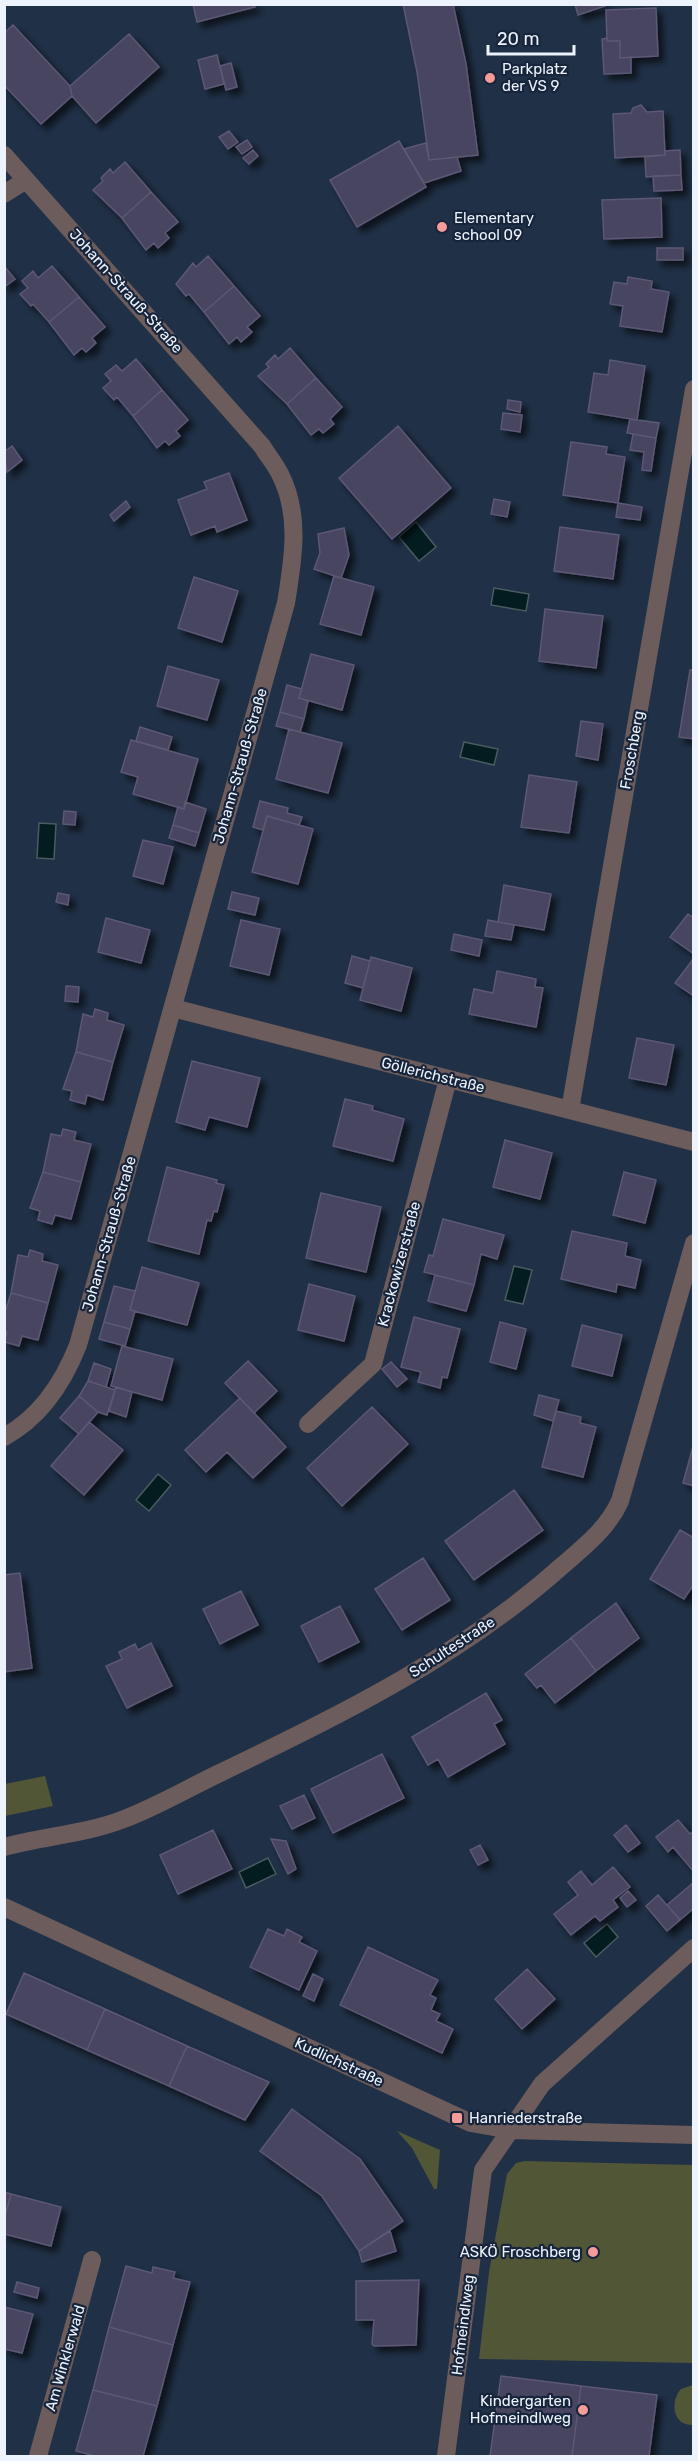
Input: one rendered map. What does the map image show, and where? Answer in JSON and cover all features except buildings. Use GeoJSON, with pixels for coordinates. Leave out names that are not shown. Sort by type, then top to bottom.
{"type":"FeatureCollection","features":[{"type":"Feature","properties":{"kind":"street","name":"Johann-Strauß-Straße"},"geometry":{"type":"LineString","coordinates":[[4,155],[262,446],[280,475],[291,504],[294,532],[286,603],[78,1345],[68,1371],[52,1396],[33,1418],[4,1437]]}},
{"type":"Feature","properties":{"kind":"street"},"geometry":{"type":"LineString","coordinates":[[4,194],[26,180]]}},
{"type":"Feature","properties":{"kind":"street","name":"Froschberg"},"geometry":{"type":"LineString","coordinates":[[570,1110],[693,389]]}},
{"type":"Feature","properties":{"kind":"street","name":"Göllerichstraße"},"geometry":{"type":"LineString","coordinates":[[173,1008],[693,1142]]}},
{"type":"Feature","properties":{"kind":"street","name":"Krackowizerstraße"},"geometry":{"type":"LineString","coordinates":[[309,1424],[373,1364],[448,1079]]}},
{"type":"Feature","properties":{"kind":"street","name":"Schultestraße"},"geometry":{"type":"LineString","coordinates":[[4,1847],[106,1825],[141,1812],[305,1732],[411,1674],[461,1645],[529,1596],[596,1536],[613,1517],[620,1501],[693,1243]]}},
{"type":"Feature","properties":{"kind":"street","name":"Kudlichstraße"},"geometry":{"type":"LineString","coordinates":[[4,1907],[457,2118],[510,2130],[693,2136]]}},
{"type":"Feature","properties":{"kind":"street"},"geometry":{"type":"LineString","coordinates":[[510,2130],[542,2084],[693,1947]]}},
{"type":"Feature","properties":{"kind":"street","name":"Hofmeindlweg"},"geometry":{"type":"LineString","coordinates":[[446,2457],[483,2170],[510,2130]]}},
{"type":"Feature","properties":{"kind":"street","name":"Am Winklerwald"},"geometry":{"type":"LineString","coordinates":[[38,2457],[92,2259]]}},
{"type":"Feature","properties":{"kind":"green space"},"geometry":{"type":"Polygon","coordinates":[[[45,1776],[53,1806],[5,1816],[5,1784],[45,1776]]]}},
{"type":"Feature","properties":{"kind":"green space"},"geometry":{"type":"Polygon","coordinates":[[[397,2131],[440,2150],[437,2189],[434,2189],[412,2148],[397,2131]]]}},
{"type":"Feature","properties":{"kind":"green space","name":"ASKÖ Froschberg"},"geometry":{"type":"Polygon","coordinates":[[[525,2161],[693,2165],[693,2363],[479,2359],[489,2272],[507,2174],[516,2163],[525,2161]]]}},
{"type":"Feature","properties":{"kind":"green space"},"geometry":{"type":"Polygon","coordinates":[[[693,2385],[693,2425],[686,2424],[677,2417],[674,2406],[681,2389],[693,2385]]]}},
{"type":"Feature","properties":{"kind":"shaded area"},"geometry":{"type":"Polygon","coordinates":[[[416,522],[436,547],[419,561],[399,537],[416,522]]]}},
{"type":"Feature","properties":{"kind":"shaded area"},"geometry":{"type":"Polygon","coordinates":[[[494,588],[529,594],[526,611],[491,605],[494,588]]]}},
{"type":"Feature","properties":{"kind":"shaded area"},"geometry":{"type":"Polygon","coordinates":[[[464,742],[498,749],[494,765],[460,757],[464,742]]]}},
{"type":"Feature","properties":{"kind":"shaded area"},"geometry":{"type":"Polygon","coordinates":[[[39,823],[56,824],[54,859],[37,858],[39,823]]]}},
{"type":"Feature","properties":{"kind":"shaded area"},"geometry":{"type":"Polygon","coordinates":[[[514,1266],[532,1270],[523,1304],[505,1300],[514,1266]]]}},
{"type":"Feature","properties":{"kind":"shaded area"},"geometry":{"type":"Polygon","coordinates":[[[158,1474],[171,1485],[149,1511],[136,1500],[158,1474]]]}},
{"type":"Feature","properties":{"kind":"shaded area"},"geometry":{"type":"Polygon","coordinates":[[[268,1858],[276,1874],[246,1888],[239,1872],[268,1858]]]}},
{"type":"Feature","properties":{"kind":"shaded area"},"geometry":{"type":"Polygon","coordinates":[[[607,1924],[618,1937],[596,1957],[584,1943],[607,1924]]]}},
{"type":"Feature","properties":{"kind":"place","name":"Parkplatz der VS 9"},"geometry":{"type":"Point","coordinates":[490,78]}},
{"type":"Feature","properties":{"kind":"place","name":"Elementary school 09"},"geometry":{"type":"Point","coordinates":[442,227]}},
{"type":"Feature","properties":{"kind":"place","name":"Hanriederstraße"},"geometry":{"type":"Point","coordinates":[457,2118]}},
{"type":"Feature","properties":{"kind":"place","name":"ASKÖ Froschberg"},"geometry":{"type":"Point","coordinates":[593,2252]}},
{"type":"Feature","properties":{"kind":"place","name":"Kindergarten Hofmeindlweg"},"geometry":{"type":"Point","coordinates":[583,2410]}}]}
